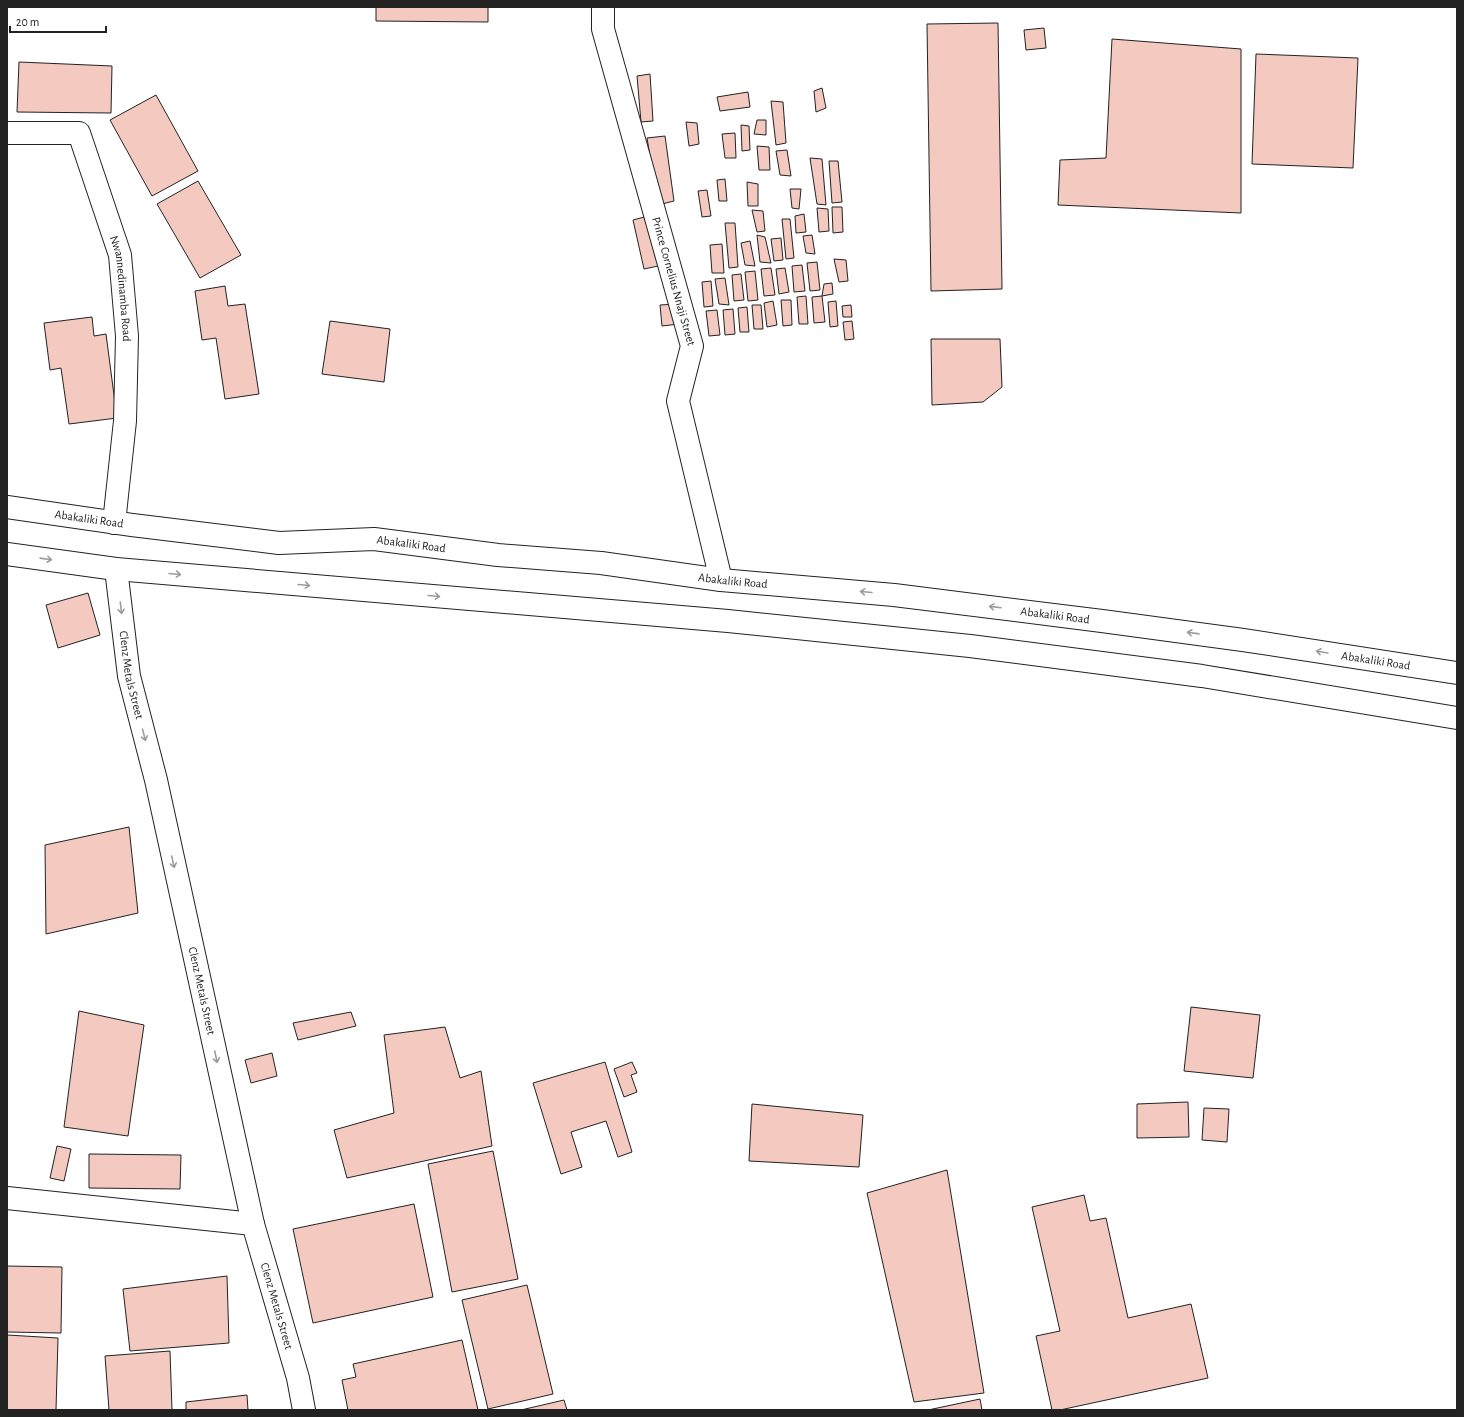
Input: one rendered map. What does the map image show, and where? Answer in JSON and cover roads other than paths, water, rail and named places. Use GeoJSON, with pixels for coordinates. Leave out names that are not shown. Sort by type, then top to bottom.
{"type":"FeatureCollection","features":[{"type":"Feature","properties":{"kind":"main road","name":"Prince Cornelius Nnaji Street"},"geometry":{"type":"LineString","coordinates":[[604,7],[602,29],[692,346],[678,401],[721,580]]}},
{"type":"Feature","properties":{"kind":"main road","name":"Nwannedinamba Road"},"geometry":{"type":"LineString","coordinates":[[7,133],[79,133],[120,255],[127,336],[126,405],[114,522]]}},
{"type":"Feature","properties":{"kind":"main road","name":"Abakaliki Road"},"geometry":{"type":"LineString","coordinates":[[7,507],[279,543],[374,539],[498,555],[601,563],[721,580],[894,595],[1102,620],[1266,643],[1457,673]]}},
{"type":"Feature","properties":{"kind":"main road"},"geometry":{"type":"LineString","coordinates":[[7,554],[116,569],[728,621],[970,646],[1202,676],[1457,718]]}},
{"type":"Feature","properties":{"kind":"main road","name":"Clenz Metals Street"},"geometry":{"type":"LineString","coordinates":[[116,569],[129,676],[156,780],[253,1224],[298,1378],[304,1410]]}},
{"type":"Feature","properties":{"kind":"main road"},"geometry":{"type":"LineString","coordinates":[[7,1198],[253,1224]]}}]}
